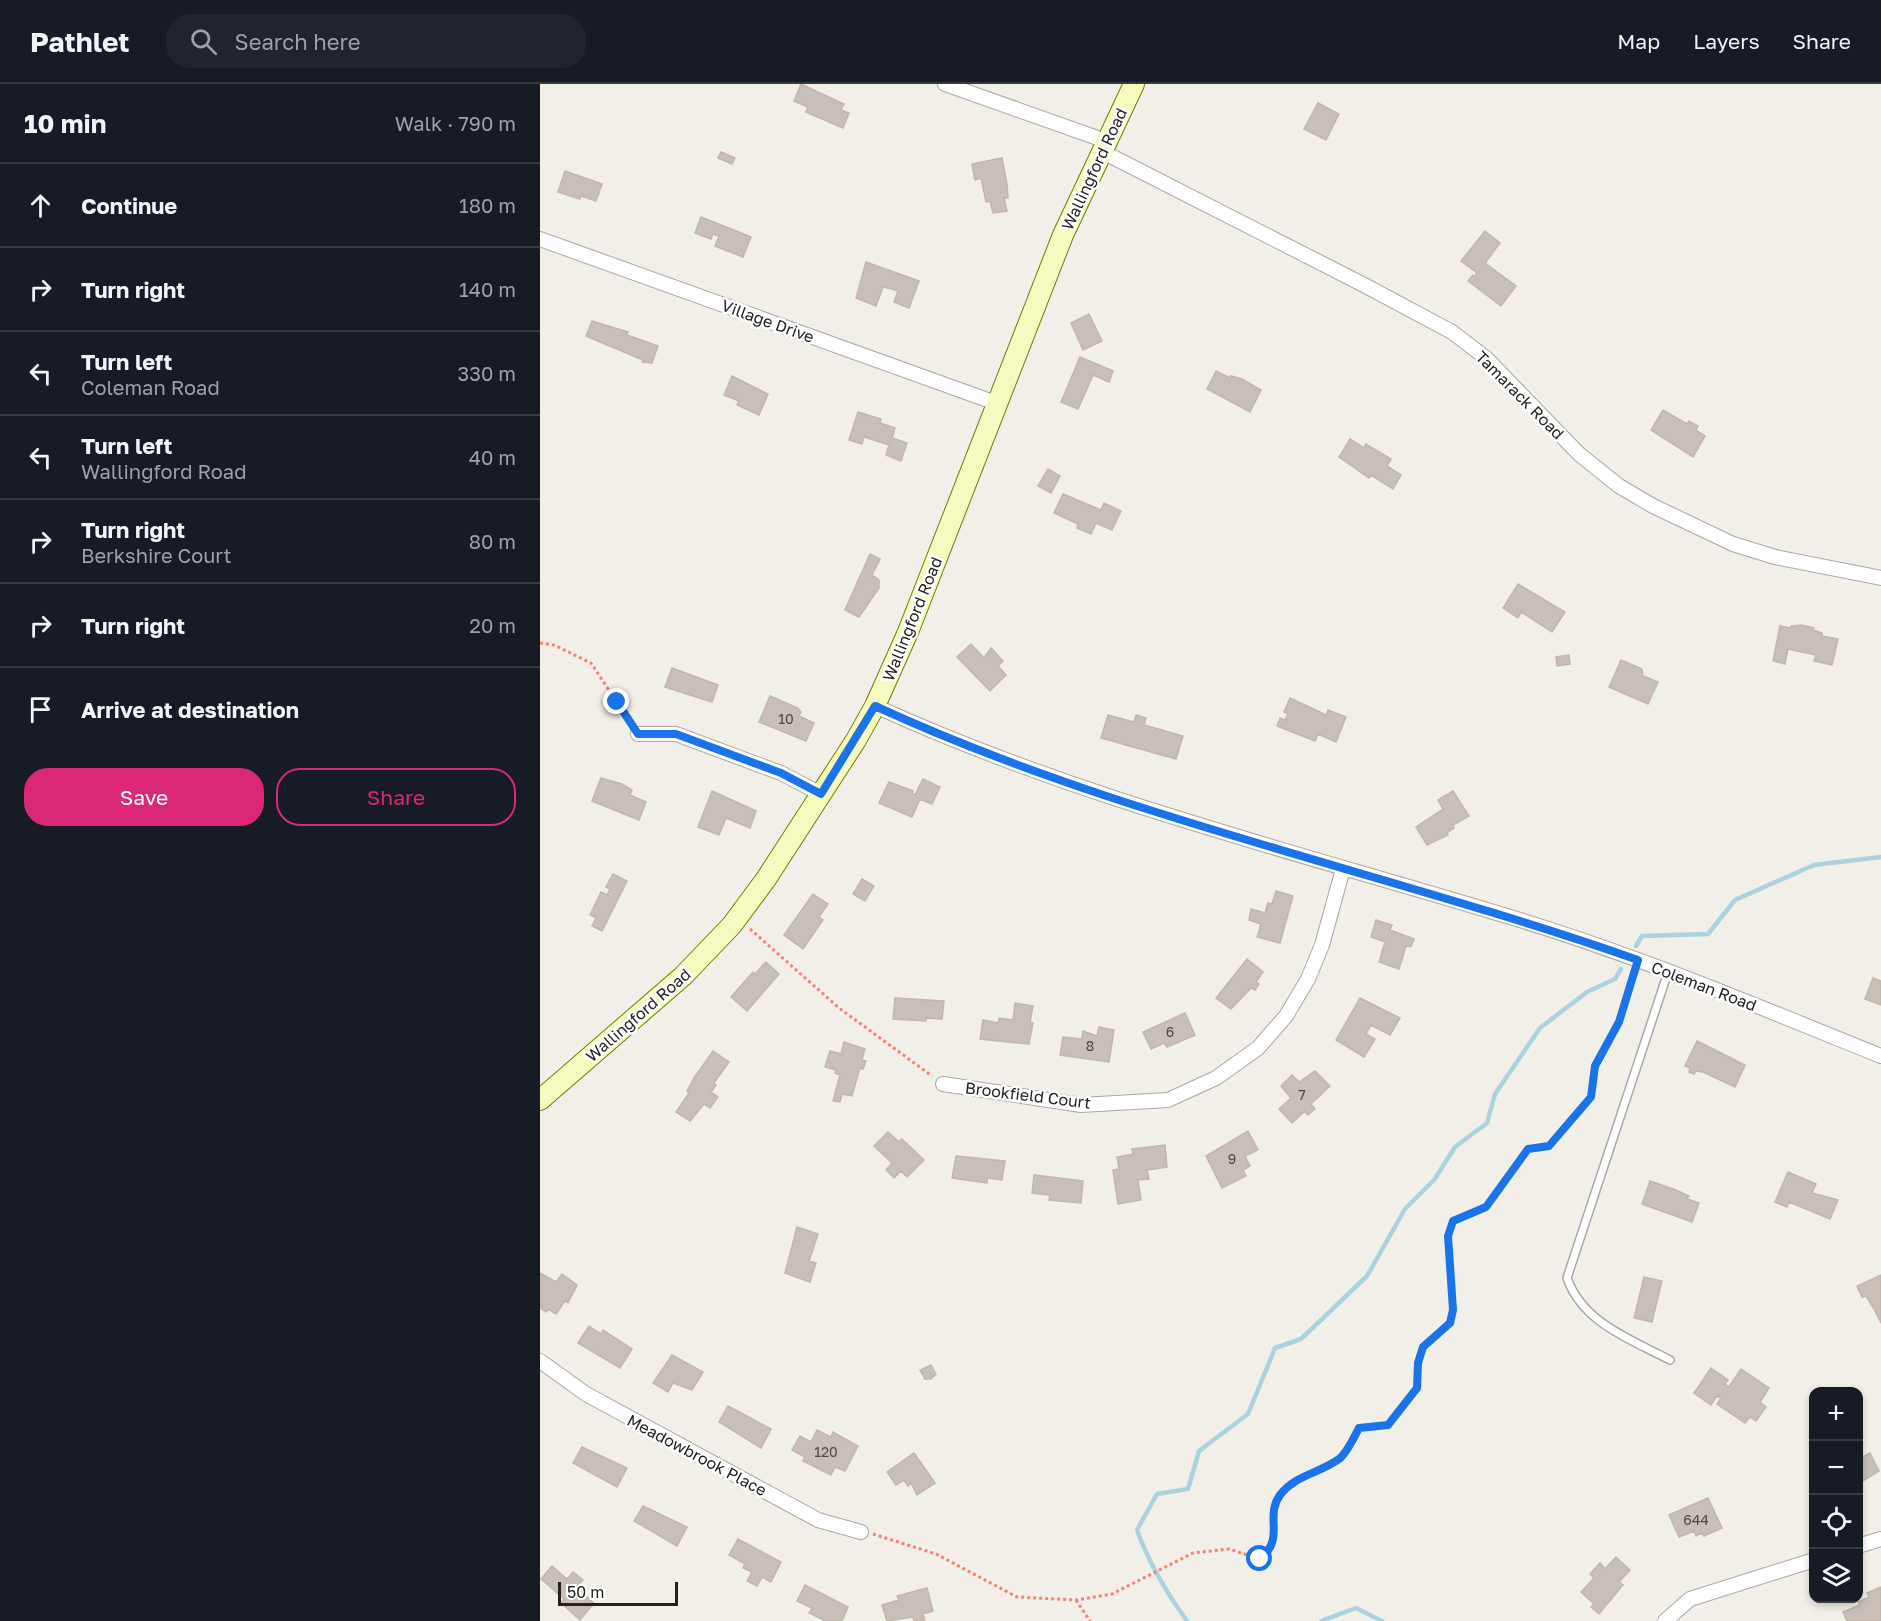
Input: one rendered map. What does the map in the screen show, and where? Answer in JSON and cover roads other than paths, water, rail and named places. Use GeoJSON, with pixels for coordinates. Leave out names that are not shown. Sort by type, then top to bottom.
{"type":"FeatureCollection","features":[{"type":"Feature","properties":{"kind":"street","name":"Tamarack Road"},"geometry":{"type":"LineString","coordinates":[[945,84],[1103,146],[1452,332],[1486,358],[1594,467],[1653,507],[1733,544],[1776,557],[1881,578]]}},
{"type":"Feature","properties":{"kind":"street","name":"Wallingford Road"},"geometry":{"type":"LineString","coordinates":[[540,1100],[683,976],[737,918],[821,794],[875,706],[911,625],[1059,246],[1103,146],[1134,84]]}},
{"type":"Feature","properties":{"kind":"street","name":"Village Drive"},"geometry":{"type":"LineString","coordinates":[[540,239],[996,404]]}},
{"type":"Feature","properties":{"kind":"street","name":"Coleman Road"},"geometry":{"type":"LineString","coordinates":[[875,706],[1059,779],[1205,828],[1512,917],[1638,960],[1881,1056]]}},
{"type":"Feature","properties":{"kind":"street"},"geometry":{"type":"LineString","coordinates":[[638,734],[676,734],[781,773],[821,794]]}},
{"type":"Feature","properties":{"kind":"street","name":"Brookfield Court"},"geometry":{"type":"LineString","coordinates":[[943,1084],[1081,1105],[1168,1100],[1216,1078],[1258,1048],[1286,1016],[1308,979],[1322,945],[1343,869]]}},
{"type":"Feature","properties":{"kind":"street","name":"Meadowbrook Place"},"geometry":{"type":"LineString","coordinates":[[540,1361],[586,1394],[707,1461],[818,1520],[861,1532]]}},
{"type":"Feature","properties":{"kind":"street"},"geometry":{"type":"LineString","coordinates":[[1863,1544],[1881,1539]]}},
{"type":"Feature","properties":{"kind":"street"},"geometry":{"type":"LineString","coordinates":[[1665,1621],[1690,1599],[1809,1562]]}},
{"type":"Feature","properties":{"kind":"lane"},"geometry":{"type":"LineString","coordinates":[[1668,972],[1566,1278],[1574,1297],[1590,1315],[1670,1360]]}},
{"type":"Feature","properties":{"kind":"waterway"},"geometry":{"type":"LineString","coordinates":[[1636,946],[1642,936],[1708,934],[1735,900],[1814,865],[1881,857]]}},
{"type":"Feature","properties":{"kind":"waterway"},"geometry":{"type":"LineString","coordinates":[[1187,1621],[1159,1577],[1137,1530],[1157,1494],[1188,1489],[1199,1451],[1248,1414],[1275,1348],[1301,1339],[1367,1276],[1405,1209],[1434,1180],[1455,1147],[1487,1123],[1495,1094],[1540,1028],[1587,992],[1615,979],[1621,969]]}},
{"type":"Feature","properties":{"kind":"waterway"},"geometry":{"type":"LineString","coordinates":[[1321,1621],[1356,1608],[1382,1621]]}}]}
